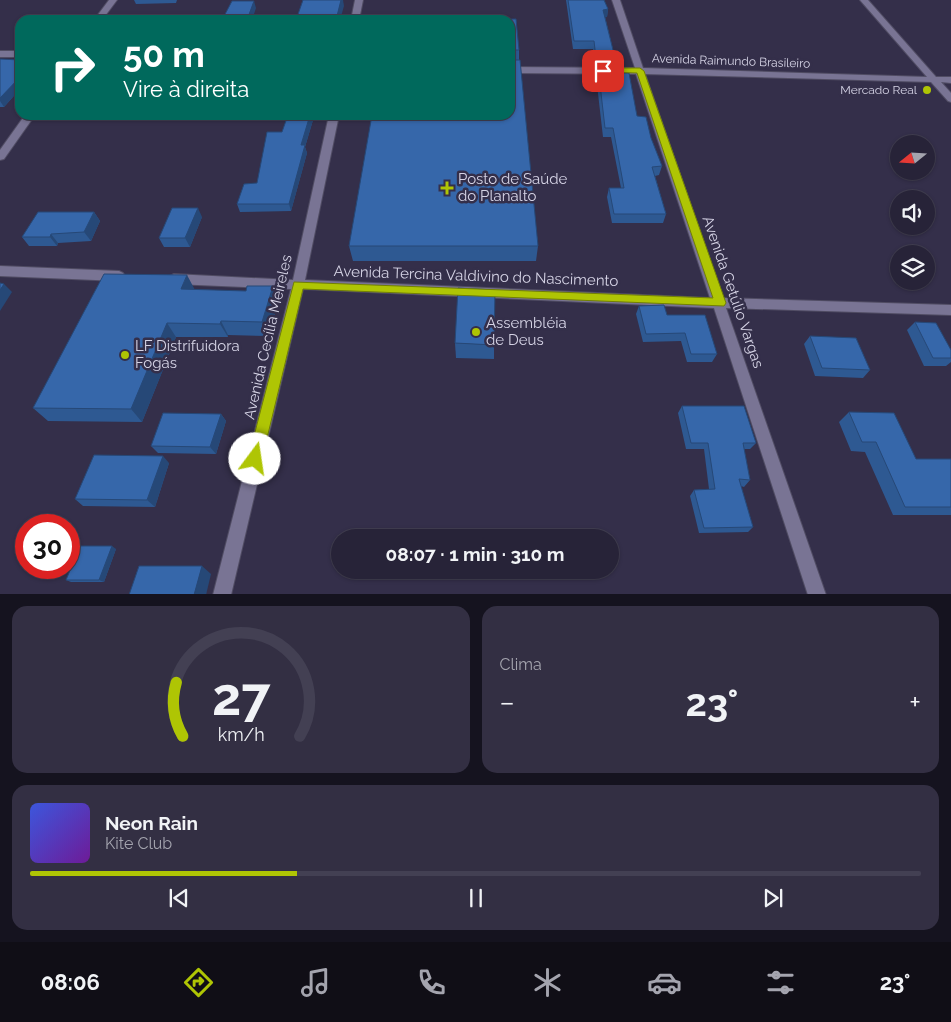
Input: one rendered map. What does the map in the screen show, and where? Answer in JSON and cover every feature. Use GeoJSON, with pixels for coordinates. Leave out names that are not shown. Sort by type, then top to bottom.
{"type":"FeatureCollection","features":[{"type":"Feature","properties":{"kind":"street"},"geometry":{"type":"LineString","coordinates":[[102,15],[113,0]]}},
{"type":"Feature","properties":{"kind":"street"},"geometry":{"type":"LineString","coordinates":[[356,15],[359,0]]}},
{"type":"Feature","properties":{"kind":"street","name":"Avenida Getúlio Vargas"},"geometry":{"type":"LineString","coordinates":[[616,0],[817,594]]}},
{"type":"Feature","properties":{"kind":"street"},"geometry":{"type":"LineString","coordinates":[[864,0],[951,98]]}},
{"type":"Feature","properties":{"kind":"street"},"geometry":{"type":"LineString","coordinates":[[0,54],[15,54]]}},
{"type":"Feature","properties":{"kind":"street","name":"Avenida Raimundo Brasileiro"},"geometry":{"type":"LineString","coordinates":[[515,70],[640,71],[951,80]]}},
{"type":"Feature","properties":{"kind":"street"},"geometry":{"type":"LineString","coordinates":[[0,157],[26,120]]}},
{"type":"Feature","properties":{"kind":"street","name":"Avenida Cecília Meireles"},"geometry":{"type":"LineString","coordinates":[[222,594],[298,285],[333,120]]}},
{"type":"Feature","properties":{"kind":"street"},"geometry":{"type":"LineString","coordinates":[[0,271],[129,277]]}},
{"type":"Feature","properties":{"kind":"street","name":"Avenida Tercina Valdivino do Nascimento"},"geometry":{"type":"LineString","coordinates":[[159,278],[720,303],[951,310]]}},
{"type":"Feature","properties":{"kind":"building"},"geometry":{"type":"Polygon","coordinates":[[[303,0],[341,0],[337,15],[298,15],[303,0]]]}},
{"type":"Feature","properties":{"kind":"building"},"geometry":{"type":"Polygon","coordinates":[[[568,0],[604,0],[608,9],[603,10],[615,58],[596,58],[594,41],[574,41],[568,0]]]}},
{"type":"Feature","properties":{"kind":"building"},"geometry":{"type":"Polygon","coordinates":[[[232,1],[254,1],[249,15],[225,15],[232,1]]]}},
{"type":"Feature","properties":{"kind":"building"},"geometry":{"type":"Polygon","coordinates":[[[515,19],[516,19],[519,50],[515,50],[515,19]]]}},
{"type":"Feature","properties":{"kind":"building"},"geometry":{"type":"Polygon","coordinates":[[[0,59],[15,60],[15,82],[0,98],[0,59]]]}},
{"type":"Feature","properties":{"kind":"building","name":"Posto de Saúde do Planalto"},"geometry":{"type":"Polygon","coordinates":[[[515,60],[520,60],[538,246],[349,246],[371,120],[515,120],[515,60]]]}},
{"type":"Feature","properties":{"kind":"building"},"geometry":{"type":"Polygon","coordinates":[[[598,67],[617,67],[619,73],[629,73],[637,116],[646,117],[651,138],[662,166],[652,167],[666,214],[614,214],[609,188],[624,188],[613,128],[605,128],[598,67]]]}},
{"type":"Feature","properties":{"kind":"building"},"geometry":{"type":"Polygon","coordinates":[[[286,120],[308,120],[301,145],[305,145],[289,204],[237,204],[244,184],[257,183],[267,132],[282,132],[286,120]]]}},
{"type":"Feature","properties":{"kind":"building"},"geometry":{"type":"Polygon","coordinates":[[[172,208],[198,208],[185,238],[159,238],[172,208]]]}},
{"type":"Feature","properties":{"kind":"building"},"geometry":{"type":"Polygon","coordinates":[[[38,212],[94,212],[84,232],[51,234],[50,237],[22,237],[38,212]]]}},
{"type":"Feature","properties":{"kind":"building"},"geometry":{"type":"Polygon","coordinates":[[[104,274],[187,275],[181,289],[246,291],[247,286],[273,286],[262,322],[221,321],[220,324],[167,323],[131,409],[33,408],[104,274]]]}},
{"type":"Feature","properties":{"kind":"building","name":"Assembléia de Deus"},"geometry":{"type":"Polygon","coordinates":[[[458,288],[495,290],[494,345],[455,343],[458,288]]]}},
{"type":"Feature","properties":{"kind":"building"},"geometry":{"type":"Polygon","coordinates":[[[664,305],[667,315],[705,315],[717,354],[691,354],[685,333],[646,334],[639,306],[664,305]]]}},
{"type":"Feature","properties":{"kind":"building"},"geometry":{"type":"Polygon","coordinates":[[[915,322],[936,323],[951,350],[951,358],[933,358],[915,322]]]}},
{"type":"Feature","properties":{"kind":"building"},"geometry":{"type":"Polygon","coordinates":[[[810,336],[856,338],[870,370],[822,368],[810,336]]]}},
{"type":"Feature","properties":{"kind":"building"},"geometry":{"type":"Polygon","coordinates":[[[682,406],[744,406],[756,443],[743,443],[750,480],[739,479],[753,527],[704,528],[694,490],[715,489],[708,443],[691,443],[682,406]]]}},
{"type":"Feature","properties":{"kind":"building"},"geometry":{"type":"Polygon","coordinates":[[[849,412],[894,413],[916,459],[951,459],[951,507],[905,507],[876,442],[862,442],[849,412]]]}},
{"type":"Feature","properties":{"kind":"building"},"geometry":{"type":"Polygon","coordinates":[[[163,413],[221,414],[210,447],[151,446],[163,413]]]}},
{"type":"Feature","properties":{"kind":"building"},"geometry":{"type":"Polygon","coordinates":[[[94,455],[163,456],[147,500],[75,499],[94,455]]]}},
{"type":"Feature","properties":{"kind":"building"},"geometry":{"type":"Polygon","coordinates":[[[80,546],[112,546],[99,580],[66,580],[80,579],[80,546]]]}},
{"type":"Feature","properties":{"kind":"building"},"geometry":{"type":"Polygon","coordinates":[[[139,566],[202,566],[194,594],[129,594],[139,566]]]}},
{"type":"Feature","properties":{"kind":"place","name":"Mercado Real"},"geometry":{"type":"Point","coordinates":[927,90]}},
{"type":"Feature","properties":{"kind":"place","name":"Posto de Saúde do Planalto"},"geometry":{"type":"Point","coordinates":[447,188]}},
{"type":"Feature","properties":{"kind":"place","name":"Assembléia de Deus"},"geometry":{"type":"Point","coordinates":[476,332]}},
{"type":"Feature","properties":{"kind":"place","name":"LF Distrifuidora Fogás"},"geometry":{"type":"Point","coordinates":[125,355]}},
{"type":"Feature","properties":{"kind":"route"},"geometry":{"type":"LineString","coordinates":[[255,459],[298,285],[720,303],[640,71],[603,71]]}}]}
